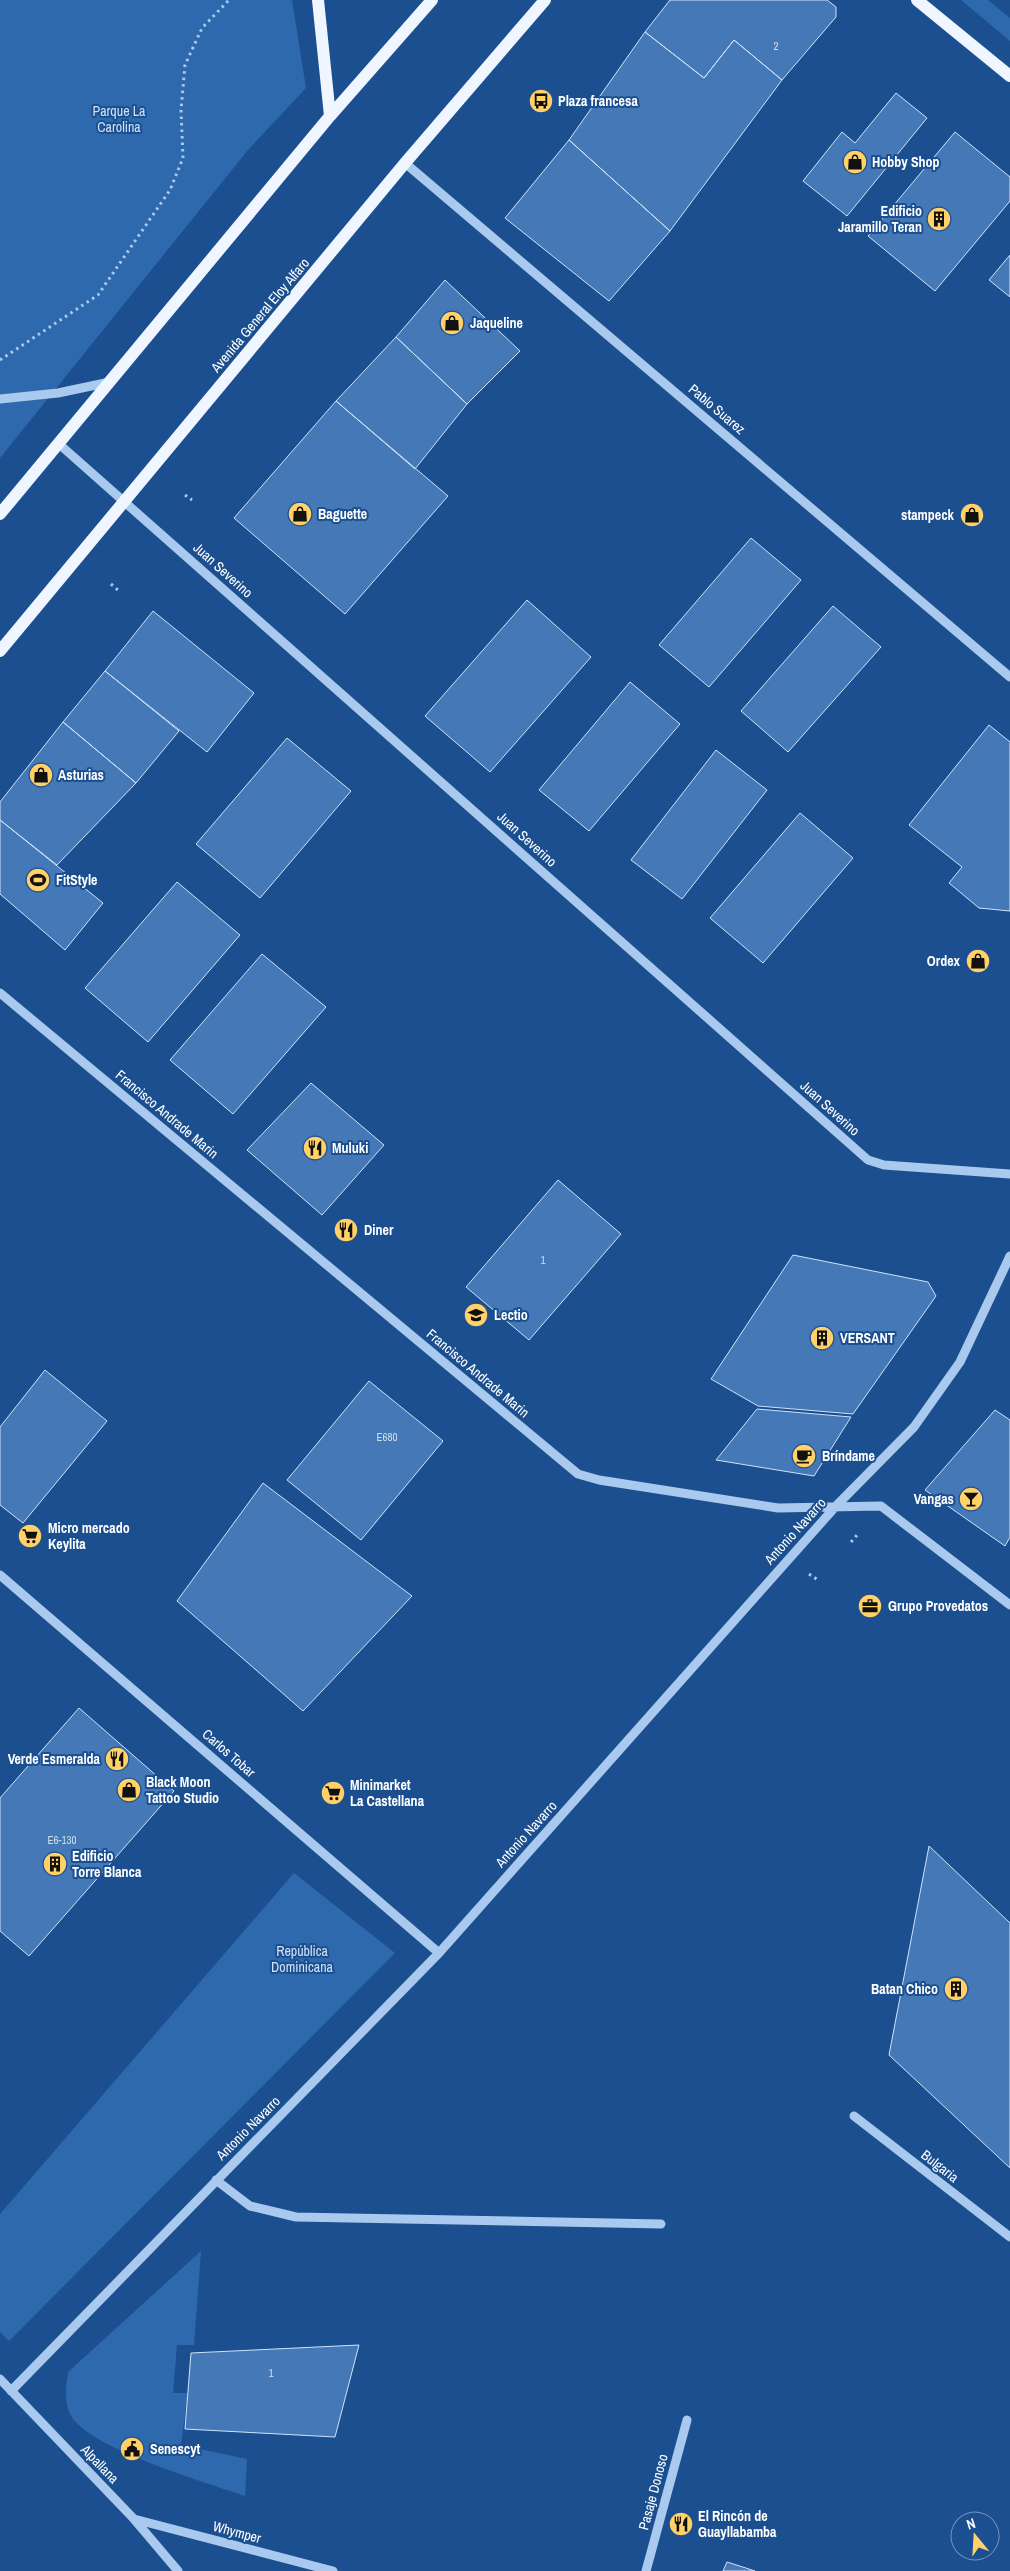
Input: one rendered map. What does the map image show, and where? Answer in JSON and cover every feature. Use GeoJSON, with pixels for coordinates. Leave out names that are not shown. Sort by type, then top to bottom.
{"type":"FeatureCollection","features":[{"type":"Feature","properties":{"kind":"main road"},"geometry":{"type":"LineString","coordinates":[[318,0],[330,116]]}},
{"type":"Feature","properties":{"kind":"main road"},"geometry":{"type":"LineString","coordinates":[[0,514],[330,116],[432,0]]}},
{"type":"Feature","properties":{"kind":"main road","name":"Avenida General Eloy Alfaro"},"geometry":{"type":"LineString","coordinates":[[0,651],[405,163],[545,0]]}},
{"type":"Feature","properties":{"kind":"main road"},"geometry":{"type":"LineString","coordinates":[[917,0],[1010,76]]}},
{"type":"Feature","properties":{"kind":"street","name":"Pablo Suarez"},"geometry":{"type":"LineString","coordinates":[[405,163],[1010,677]]}},
{"type":"Feature","properties":{"kind":"street"},"geometry":{"type":"LineString","coordinates":[[0,399],[58,393],[110,382]]}},
{"type":"Feature","properties":{"kind":"street","name":"Juan Severino"},"geometry":{"type":"LineString","coordinates":[[59,444],[868,1160],[884,1165],[1010,1174]]}},
{"type":"Feature","properties":{"kind":"street","name":"Francisco Andrade Marin"},"geometry":{"type":"LineString","coordinates":[[0,993],[578,1474],[599,1480],[778,1508],[881,1506],[1010,1605]]}},
{"type":"Feature","properties":{"kind":"street","name":"Antonio Navarro"},"geometry":{"type":"LineString","coordinates":[[11,2390],[439,1953],[836,1506],[914,1427],[960,1362],[1010,1256]]}},
{"type":"Feature","properties":{"kind":"street","name":"Carlos Tobar"},"geometry":{"type":"LineString","coordinates":[[0,1575],[439,1953]]}},
{"type":"Feature","properties":{"kind":"street","name":"Bulgaria"},"geometry":{"type":"LineString","coordinates":[[854,2116],[1010,2237]]}},
{"type":"Feature","properties":{"kind":"street"},"geometry":{"type":"LineString","coordinates":[[216,2180],[250,2206],[296,2217],[661,2224]]}},
{"type":"Feature","properties":{"kind":"street","name":"Alpallana"},"geometry":{"type":"LineString","coordinates":[[0,2379],[134,2519],[178,2571]]}},
{"type":"Feature","properties":{"kind":"street","name":"Pasaje Donoso"},"geometry":{"type":"LineString","coordinates":[[646,2571],[687,2420]]}},
{"type":"Feature","properties":{"kind":"street","name":"Whymper"},"geometry":{"type":"LineString","coordinates":[[134,2519],[333,2571]]}},
{"type":"Feature","properties":{"kind":"path"},"geometry":{"type":"LineString","coordinates":[[0,360],[98,294],[170,190],[183,158],[181,110],[185,65],[202,28],[229,0]]}},
{"type":"Feature","properties":{"kind":"path"},"geometry":{"type":"LineString","coordinates":[[184,495],[192,500]]}},
{"type":"Feature","properties":{"kind":"path"},"geometry":{"type":"LineString","coordinates":[[111,584],[119,591]]}},
{"type":"Feature","properties":{"kind":"path"},"geometry":{"type":"LineString","coordinates":[[851,1542],[858,1535]]}},
{"type":"Feature","properties":{"kind":"green space","name":"Parque La Carolina"},"geometry":{"type":"Polygon","coordinates":[[[0,0],[292,0],[306,88],[248,150],[0,458],[0,0]]]}},
{"type":"Feature","properties":{"kind":"green space"},"geometry":{"type":"Polygon","coordinates":[[[961,0],[988,0],[1010,18],[1010,41],[961,0]]]}},
{"type":"Feature","properties":{"kind":"green space","name":"República Dominicana"},"geometry":{"type":"Polygon","coordinates":[[[294,1873],[395,1953],[9,2341],[0,2332],[0,2214],[294,1873]]]}},
{"type":"Feature","properties":{"kind":"green space"},"geometry":{"type":"Polygon","coordinates":[[[201,2251],[194,2345],[177,2345],[173,2393],[188,2393],[181,2445],[247,2459],[245,2496],[150,2463],[99,2439],[81,2427],[70,2414],[66,2399],[68,2372],[201,2251]]]}},
{"type":"Feature","properties":{"kind":"building"},"geometry":{"type":"Polygon","coordinates":[[[670,0],[827,0],[836,7],[836,17],[782,80],[734,40],[704,78],[645,32],[670,0]]]}},
{"type":"Feature","properties":{"kind":"building"},"geometry":{"type":"Polygon","coordinates":[[[645,32],[704,78],[734,40],[782,80],[670,231],[569,140],[645,32]]]}},
{"type":"Feature","properties":{"kind":"building","name":"Hobby Shop"},"geometry":{"type":"Polygon","coordinates":[[[896,93],[927,118],[847,216],[803,181],[842,132],[855,143],[896,93]]]}},
{"type":"Feature","properties":{"kind":"building","name":"Edificio Jaramillo Teran"},"geometry":{"type":"Polygon","coordinates":[[[955,132],[1010,177],[1010,201],[935,291],[868,236],[955,132]]]}},
{"type":"Feature","properties":{"kind":"building"},"geometry":{"type":"Polygon","coordinates":[[[569,140],[670,231],[609,301],[505,218],[569,140]]]}},
{"type":"Feature","properties":{"kind":"building"},"geometry":{"type":"Polygon","coordinates":[[[1010,255],[1010,297],[989,280],[1010,255]]]}},
{"type":"Feature","properties":{"kind":"building"},"geometry":{"type":"Polygon","coordinates":[[[445,280],[520,351],[467,404],[396,337],[445,280]]]}},
{"type":"Feature","properties":{"kind":"building"},"geometry":{"type":"Polygon","coordinates":[[[396,337],[467,404],[415,469],[336,401],[396,337]]]}},
{"type":"Feature","properties":{"kind":"building"},"geometry":{"type":"Polygon","coordinates":[[[336,401],[448,496],[345,614],[234,518],[336,401]]]}},
{"type":"Feature","properties":{"kind":"building"},"geometry":{"type":"Polygon","coordinates":[[[751,538],[801,580],[709,687],[659,645],[751,538]]]}},
{"type":"Feature","properties":{"kind":"building"},"geometry":{"type":"Polygon","coordinates":[[[527,600],[591,657],[490,772],[425,716],[527,600]]]}},
{"type":"Feature","properties":{"kind":"building"},"geometry":{"type":"Polygon","coordinates":[[[833,606],[881,647],[788,752],[741,711],[833,606]]]}},
{"type":"Feature","properties":{"kind":"building"},"geometry":{"type":"Polygon","coordinates":[[[153,611],[254,693],[207,752],[105,671],[153,611]]]}},
{"type":"Feature","properties":{"kind":"building"},"geometry":{"type":"Polygon","coordinates":[[[105,671],[179,731],[136,783],[63,722],[105,671]]]}},
{"type":"Feature","properties":{"kind":"building"},"geometry":{"type":"Polygon","coordinates":[[[630,682],[680,724],[589,831],[539,790],[630,682]]]}},
{"type":"Feature","properties":{"kind":"building"},"geometry":{"type":"Polygon","coordinates":[[[63,722],[136,783],[57,865],[0,820],[0,802],[63,722]]]}},
{"type":"Feature","properties":{"kind":"building"},"geometry":{"type":"Polygon","coordinates":[[[989,725],[1010,742],[1010,911],[979,908],[949,883],[962,867],[909,825],[989,725]]]}},
{"type":"Feature","properties":{"kind":"building"},"geometry":{"type":"Polygon","coordinates":[[[287,738],[351,791],[260,898],[196,844],[287,738]]]}},
{"type":"Feature","properties":{"kind":"building"},"geometry":{"type":"Polygon","coordinates":[[[716,750],[767,790],[682,899],[631,860],[716,750]]]}},
{"type":"Feature","properties":{"kind":"building"},"geometry":{"type":"Polygon","coordinates":[[[800,813],[853,858],[763,963],[710,918],[800,813]]]}},
{"type":"Feature","properties":{"kind":"building","name":"FitStyle"},"geometry":{"type":"Polygon","coordinates":[[[0,820],[103,903],[65,950],[0,894],[0,820]]]}},
{"type":"Feature","properties":{"kind":"building"},"geometry":{"type":"Polygon","coordinates":[[[177,882],[240,935],[148,1042],[85,988],[177,882]]]}},
{"type":"Feature","properties":{"kind":"building"},"geometry":{"type":"Polygon","coordinates":[[[262,954],[326,1007],[233,1114],[170,1060],[262,954]]]}},
{"type":"Feature","properties":{"kind":"building","name":"Muluki"},"geometry":{"type":"Polygon","coordinates":[[[311,1083],[384,1145],[322,1215],[247,1150],[311,1083]]]}},
{"type":"Feature","properties":{"kind":"building"},"geometry":{"type":"Polygon","coordinates":[[[558,1180],[621,1234],[529,1340],[466,1287],[558,1180]]]}},
{"type":"Feature","properties":{"kind":"building","name":"VERSANT"},"geometry":{"type":"Polygon","coordinates":[[[793,1255],[928,1282],[936,1296],[853,1414],[758,1406],[711,1379],[793,1255]]]}},
{"type":"Feature","properties":{"kind":"building"},"geometry":{"type":"Polygon","coordinates":[[[45,1370],[107,1421],[23,1523],[0,1505],[0,1427],[45,1370]]]}},
{"type":"Feature","properties":{"kind":"building"},"geometry":{"type":"Polygon","coordinates":[[[369,1381],[443,1441],[361,1540],[287,1480],[369,1381]]]}},
{"type":"Feature","properties":{"kind":"building"},"geometry":{"type":"Polygon","coordinates":[[[757,1409],[851,1417],[814,1476],[716,1460],[757,1409]]]}},
{"type":"Feature","properties":{"kind":"building"},"geometry":{"type":"Polygon","coordinates":[[[995,1410],[1010,1420],[1010,1537],[1005,1546],[925,1490],[995,1410]]]}},
{"type":"Feature","properties":{"kind":"building"},"geometry":{"type":"Polygon","coordinates":[[[263,1483],[412,1596],[303,1711],[177,1601],[263,1483]]]}},
{"type":"Feature","properties":{"kind":"building","name":"Edificio Torre Blanca"},"geometry":{"type":"Polygon","coordinates":[[[79,1708],[174,1791],[29,1956],[0,1931],[0,1798],[79,1708]]]}},
{"type":"Feature","properties":{"kind":"building","name":"Batan Chico"},"geometry":{"type":"Polygon","coordinates":[[[929,1846],[1010,1923],[1010,2168],[889,2055],[929,1846]]]}},
{"type":"Feature","properties":{"kind":"building"},"geometry":{"type":"Polygon","coordinates":[[[359,2345],[335,2437],[185,2429],[191,2353],[359,2345]]]}},
{"type":"Feature","properties":{"kind":"building"},"geometry":{"type":"Polygon","coordinates":[[[727,2562],[749,2569],[755,2571],[723,2571],[727,2562]]]}},
{"type":"Feature","properties":{"kind":"place","name":"Plaza francesa"},"geometry":{"type":"Point","coordinates":[541,101]}},
{"type":"Feature","properties":{"kind":"place","name":"Hobby Shop"},"geometry":{"type":"Point","coordinates":[855,162]}},
{"type":"Feature","properties":{"kind":"place","name":"Edificio Jaramillo Teran"},"geometry":{"type":"Point","coordinates":[939,219]}},
{"type":"Feature","properties":{"kind":"place","name":"Jaqueline"},"geometry":{"type":"Point","coordinates":[452,323]}},
{"type":"Feature","properties":{"kind":"place","name":"Baguette"},"geometry":{"type":"Point","coordinates":[300,514]}},
{"type":"Feature","properties":{"kind":"place","name":"stampeck"},"geometry":{"type":"Point","coordinates":[972,515]}},
{"type":"Feature","properties":{"kind":"place","name":"Asturias"},"geometry":{"type":"Point","coordinates":[41,775]}},
{"type":"Feature","properties":{"kind":"place","name":"FitStyle"},"geometry":{"type":"Point","coordinates":[38,880]}},
{"type":"Feature","properties":{"kind":"place","name":"Ordex"},"geometry":{"type":"Point","coordinates":[978,961]}},
{"type":"Feature","properties":{"kind":"place","name":"Muluki"},"geometry":{"type":"Point","coordinates":[315,1148]}},
{"type":"Feature","properties":{"kind":"place","name":"Diner"},"geometry":{"type":"Point","coordinates":[346,1230]}},
{"type":"Feature","properties":{"kind":"place","name":"Lectio"},"geometry":{"type":"Point","coordinates":[476,1315]}},
{"type":"Feature","properties":{"kind":"place","name":"VERSANT"},"geometry":{"type":"Point","coordinates":[822,1338]}},
{"type":"Feature","properties":{"kind":"place","name":"Bríndame"},"geometry":{"type":"Point","coordinates":[804,1456]}},
{"type":"Feature","properties":{"kind":"place","name":"Vangas"},"geometry":{"type":"Point","coordinates":[971,1499]}},
{"type":"Feature","properties":{"kind":"place","name":"Micro mercado Keylita"},"geometry":{"type":"Point","coordinates":[30,1536]}},
{"type":"Feature","properties":{"kind":"place","name":"Grupo Provedatos"},"geometry":{"type":"Point","coordinates":[870,1606]}},
{"type":"Feature","properties":{"kind":"place","name":"Verde Esmeralda"},"geometry":{"type":"Point","coordinates":[117,1759]}},
{"type":"Feature","properties":{"kind":"place","name":"Black Moon Tattoo Studio"},"geometry":{"type":"Point","coordinates":[129,1790]}},
{"type":"Feature","properties":{"kind":"place","name":"Minimarket La Castellana"},"geometry":{"type":"Point","coordinates":[333,1793]}},
{"type":"Feature","properties":{"kind":"place","name":"Edificio Torre Blanca"},"geometry":{"type":"Point","coordinates":[55,1864]}},
{"type":"Feature","properties":{"kind":"place","name":"Batan Chico"},"geometry":{"type":"Point","coordinates":[956,1989]}},
{"type":"Feature","properties":{"kind":"place","name":"Senescyt"},"geometry":{"type":"Point","coordinates":[132,2449]}},
{"type":"Feature","properties":{"kind":"place","name":"El Rincón de Guayllabamba"},"geometry":{"type":"Point","coordinates":[681,2524]}}]}
